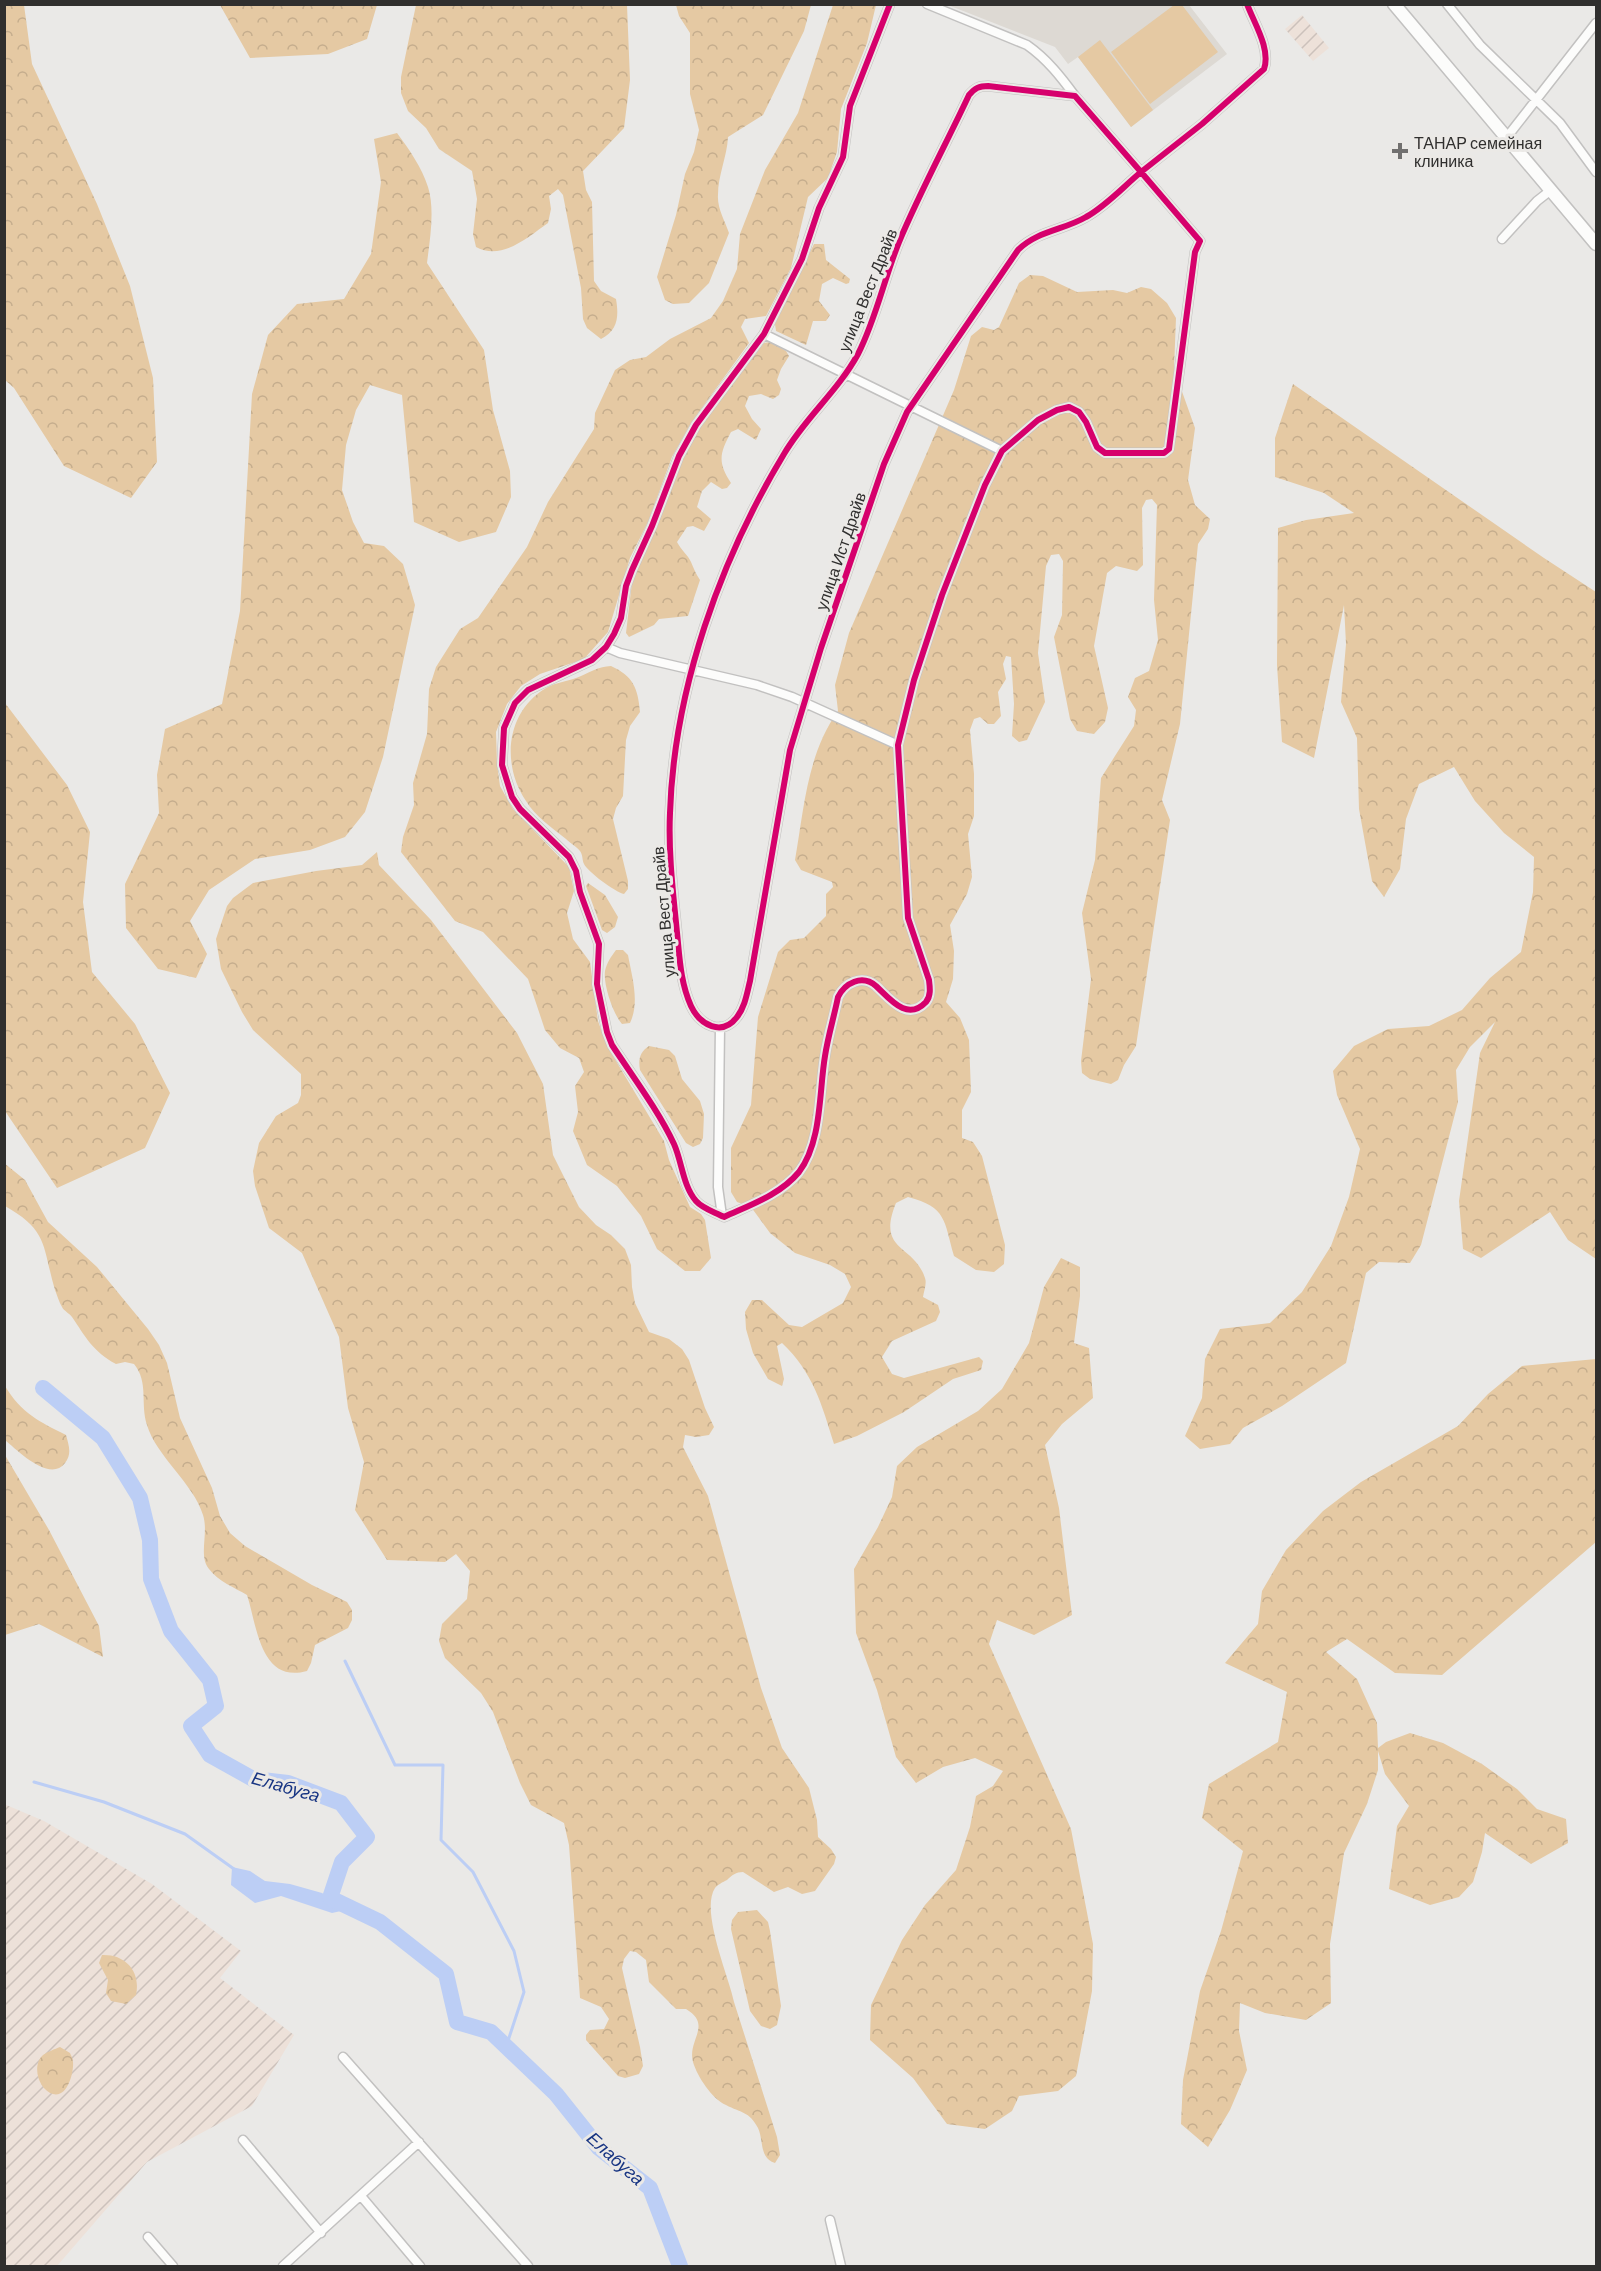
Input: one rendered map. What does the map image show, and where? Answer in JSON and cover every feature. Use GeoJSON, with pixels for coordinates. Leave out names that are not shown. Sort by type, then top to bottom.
{"type":"FeatureCollection","features":[{"type":"Feature","properties":{"kind":"main road"},"geometry":{"type":"LineString","coordinates":[[1394,4],[1596,243]]}},
{"type":"Feature","properties":{"kind":"street"},"geometry":{"type":"LineString","coordinates":[[890,4],[850,106],[846,147],[840,165],[819,208],[802,259],[764,334],[696,425],[679,456],[632,570],[621,618],[606,646],[581,667],[528,690],[515,703],[504,728],[502,765],[506,784],[520,809],[573,864],[580,892],[599,944],[597,984],[612,1045],[669,1134],[679,1156],[689,1192],[696,1202],[722,1216],[760,1201],[782,1188],[799,1172],[808,1155],[816,1128],[825,1054],[838,997],[843,989],[857,981],[870,982],[891,1003],[909,1010],[917,1009],[927,1001],[929,980],[908,918],[898,745],[914,680],[942,595],[985,485],[1002,451],[1038,420],[1056,410],[1069,407],[1079,412],[1097,447],[1105,453],[1164,453],[1169,449],[1195,252],[1200,241],[1039,54],[1027,45],[927,4]]}},
{"type":"Feature","properties":{"kind":"street"},"geometry":{"type":"LineString","coordinates":[[1141,172],[1202,124],[1264,69],[1265,50],[1247,4]]}},
{"type":"Feature","properties":{"kind":"street"},"geometry":{"type":"LineString","coordinates":[[1447,4],[1480,45],[1560,123],[1596,172]]}},
{"type":"Feature","properties":{"kind":"street"},"geometry":{"type":"LineString","coordinates":[[1506,137],[1596,23]]}},
{"type":"Feature","properties":{"kind":"street","name":"улица Вест Драйв"},"geometry":{"type":"LineString","coordinates":[[720,1027],[705,1025],[698,1019],[684,988],[672,872],[670,822],[672,778],[692,668],[723,580],[764,490],[794,438],[846,375],[868,331],[900,241],[969,95],[974,89],[988,86],[1075,96]]}},
{"type":"Feature","properties":{"kind":"street","name":"улица Ист Драйв"},"geometry":{"type":"LineString","coordinates":[[720,1027],[736,1019],[742,1009],[750,981],[786,770],[804,702],[820,648],[897,431],[911,405],[1018,250],[1040,236],[1088,217],[1141,172]]}},
{"type":"Feature","properties":{"kind":"street"},"geometry":{"type":"LineString","coordinates":[[1502,239],[1537,201],[1551,190]]}},
{"type":"Feature","properties":{"kind":"street"},"geometry":{"type":"LineString","coordinates":[[764,334],[1002,451]]}},
{"type":"Feature","properties":{"kind":"street"},"geometry":{"type":"LineString","coordinates":[[606,646],[620,653],[742,680],[804,702],[898,745]]}},
{"type":"Feature","properties":{"kind":"street"},"geometry":{"type":"LineString","coordinates":[[720,1027],[718,1187],[722,1216]]}},
{"type":"Feature","properties":{"kind":"street"},"geometry":{"type":"LineString","coordinates":[[343,2057],[528,2266]]}},
{"type":"Feature","properties":{"kind":"street"},"geometry":{"type":"LineString","coordinates":[[243,2140],[321,2233]]}},
{"type":"Feature","properties":{"kind":"street"},"geometry":{"type":"LineString","coordinates":[[283,2266],[419,2142]]}},
{"type":"Feature","properties":{"kind":"street"},"geometry":{"type":"LineString","coordinates":[[361,2196],[420,2266]]}},
{"type":"Feature","properties":{"kind":"street"},"geometry":{"type":"LineString","coordinates":[[830,2220],[840,2266]]}},
{"type":"Feature","properties":{"kind":"street"},"geometry":{"type":"LineString","coordinates":[[148,2237],[173,2266]]}},
{"type":"Feature","properties":{"kind":"shaded area"},"geometry":{"type":"Polygon","coordinates":[[[948,5],[1189,5],[1227,54],[1131,127],[1078,57],[1068,64],[1055,47],[948,5]]]}},
{"type":"Feature","properties":{"kind":"shaded area"},"geometry":{"type":"Polygon","coordinates":[[[1302,15],[1329,48],[1313,61],[1285,29],[1302,15]]]}},
{"type":"Feature","properties":{"kind":"shaded area"},"geometry":{"type":"Polygon","coordinates":[[[4,1804],[44,1821],[152,1884],[241,1951],[220,1978],[294,2035],[252,2106],[147,2162],[57,2266],[5,2266],[4,1804]]]}},
{"type":"Feature","properties":{"kind":"green space"},"geometry":{"type":"Polygon","coordinates":[[[4,5],[24,5],[32,64],[97,204],[130,286],[153,378],[157,462],[131,498],[64,466],[14,388],[5,380],[4,5]]]}},
{"type":"Feature","properties":{"kind":"green space"},"geometry":{"type":"Polygon","coordinates":[[[220,5],[377,5],[367,39],[328,54],[250,58],[220,5]]]}},
{"type":"Feature","properties":{"kind":"green space"},"geometry":{"type":"Polygon","coordinates":[[[416,5],[627,5],[630,80],[624,128],[583,171],[586,190],[592,202],[594,281],[601,291],[616,299],[617,305],[616,322],[607,336],[601,339],[587,328],[583,319],[581,288],[563,195],[558,189],[549,196],[551,209],[548,223],[532,235],[505,249],[486,251],[476,247],[473,234],[477,199],[472,171],[439,149],[426,128],[408,111],[401,93],[401,77],[416,5]]]}},
{"type":"Feature","properties":{"kind":"green space"},"geometry":{"type":"Polygon","coordinates":[[[676,5],[811,5],[804,31],[763,115],[728,137],[719,180],[718,200],[729,233],[709,283],[689,303],[673,304],[665,300],[657,277],[699,130],[690,94],[690,33],[679,16],[676,5]]]}},
{"type":"Feature","properties":{"kind":"green space"},"geometry":{"type":"Polygon","coordinates":[[[833,5],[876,5],[867,43],[841,109],[837,152],[828,178],[808,197],[791,268],[766,316],[745,319],[741,327],[749,343],[691,423],[672,457],[648,522],[630,558],[608,632],[584,659],[540,674],[521,686],[507,704],[496,732],[500,786],[513,809],[569,867],[574,891],[567,913],[573,939],[590,962],[598,1021],[607,1046],[664,1141],[669,1160],[690,1207],[701,1214],[705,1220],[711,1258],[700,1271],[685,1271],[657,1249],[641,1216],[617,1186],[587,1165],[573,1131],[578,1112],[575,1086],[584,1072],[579,1058],[560,1048],[545,1030],[528,979],[483,932],[455,921],[401,852],[403,837],[414,805],[413,783],[427,734],[429,689],[436,667],[460,629],[478,618],[527,547],[548,502],[594,429],[595,413],[615,370],[630,360],[646,357],[670,339],[711,318],[723,301],[737,269],[740,234],[765,170],[798,113],[833,5]]]}},
{"type":"Feature","properties":{"kind":"green space"},"geometry":{"type":"Polygon","coordinates":[[[1174,5],[1182,5],[1218,52],[1150,104],[1111,52],[1174,5]]]}},
{"type":"Feature","properties":{"kind":"green space"},"geometry":{"type":"Polygon","coordinates":[[[1100,40],[1153,110],[1131,127],[1078,57],[1100,40]]]}},
{"type":"Feature","properties":{"kind":"green space"},"geometry":{"type":"Polygon","coordinates":[[[397,133],[419,166],[430,196],[431,224],[427,263],[484,350],[493,410],[510,471],[511,497],[496,532],[459,542],[414,522],[402,395],[370,385],[356,410],[346,445],[342,490],[353,522],[364,543],[384,546],[403,564],[415,605],[383,757],[365,812],[345,837],[310,850],[255,859],[209,890],[190,921],[207,954],[196,978],[158,969],[126,928],[125,884],[159,813],[157,775],[165,729],[222,704],[240,611],[252,394],[268,335],[297,304],[344,299],[371,254],[381,182],[374,139],[397,133]]]}},
{"type":"Feature","properties":{"kind":"green space"},"geometry":{"type":"Polygon","coordinates":[[[814,244],[824,244],[826,260],[850,279],[846,284],[833,278],[822,284],[819,301],[830,315],[826,321],[813,321],[806,345],[776,331],[775,324],[814,244]]]}},
{"type":"Feature","properties":{"kind":"green space"},"geometry":{"type":"Polygon","coordinates":[[[1030,275],[1043,276],[1077,292],[1113,290],[1127,293],[1141,287],[1151,289],[1167,303],[1176,318],[1174,369],[1195,428],[1188,480],[1195,505],[1210,519],[1208,529],[1198,544],[1180,724],[1162,800],[1170,820],[1136,1046],[1118,1080],[1111,1084],[1090,1079],[1082,1073],[1081,1061],[1091,979],[1082,913],[1095,860],[1101,778],[1134,726],[1136,710],[1128,697],[1135,678],[1149,671],[1158,640],[1154,600],[1157,505],[1152,499],[1146,500],[1142,508],[1143,565],[1137,571],[1116,566],[1107,573],[1094,646],[1108,708],[1105,722],[1094,734],[1077,731],[1070,719],[1054,637],[1062,615],[1063,561],[1059,554],[1051,555],[1046,566],[1038,653],[1045,702],[1027,740],[1019,742],[1012,736],[1014,704],[1011,657],[1006,656],[1003,664],[1006,679],[998,692],[1001,716],[994,724],[988,724],[980,717],[974,719],[970,730],[974,774],[974,816],[968,834],[972,877],[967,894],[950,925],[954,951],[953,979],[946,1002],[960,1018],[969,1040],[971,1092],[962,1110],[962,1138],[973,1142],[982,1156],[1005,1245],[1004,1264],[994,1272],[976,1270],[954,1256],[942,1217],[937,1211],[921,1201],[908,1197],[896,1203],[891,1219],[893,1239],[920,1267],[926,1280],[923,1297],[938,1305],[940,1312],[936,1321],[892,1341],[882,1357],[892,1374],[904,1378],[979,1357],[983,1361],[981,1370],[953,1379],[904,1412],[857,1436],[834,1444],[809,1377],[782,1343],[777,1346],[784,1379],[782,1386],[768,1379],[753,1353],[746,1329],[745,1312],[752,1300],[762,1300],[789,1325],[802,1327],[843,1303],[851,1287],[845,1274],[830,1265],[795,1253],[770,1233],[751,1207],[737,1202],[731,1192],[731,1148],[751,1105],[758,1017],[778,952],[790,940],[804,938],[826,916],[826,894],[833,887],[832,882],[801,870],[795,860],[804,802],[813,764],[819,745],[838,711],[835,685],[849,633],[954,390],[971,336],[982,327],[994,330],[999,327],[1019,283],[1030,275]]]}},
{"type":"Feature","properties":{"kind":"green space"},"geometry":{"type":"Polygon","coordinates":[[[770,342],[786,351],[789,356],[777,380],[781,389],[779,395],[773,399],[761,394],[749,396],[745,406],[761,429],[756,440],[738,429],[731,432],[722,452],[722,463],[731,483],[727,488],[722,489],[711,482],[702,491],[697,507],[711,519],[704,531],[693,526],[687,527],[677,542],[690,559],[700,580],[688,616],[659,619],[654,625],[629,637],[626,633],[632,582],[657,527],[681,459],[699,428],[764,343],[770,342]]]}},
{"type":"Feature","properties":{"kind":"green space"},"geometry":{"type":"Polygon","coordinates":[[[1293,384],[1596,592],[1596,1259],[1568,1240],[1550,1212],[1481,1258],[1463,1249],[1459,1201],[1480,1053],[1495,1022],[1470,1047],[1456,1070],[1458,1102],[1421,1245],[1410,1263],[1379,1262],[1366,1273],[1346,1363],[1282,1406],[1243,1428],[1230,1444],[1200,1449],[1185,1436],[1202,1398],[1205,1359],[1220,1329],[1270,1323],[1302,1292],[1331,1246],[1349,1197],[1360,1149],[1337,1095],[1333,1071],[1354,1046],[1388,1029],[1429,1026],[1462,1010],[1490,978],[1521,952],[1533,892],[1534,857],[1504,833],[1475,801],[1454,767],[1419,784],[1406,819],[1400,869],[1384,897],[1372,881],[1359,809],[1357,738],[1341,702],[1346,644],[1344,605],[1314,758],[1282,742],[1277,665],[1278,528],[1306,520],[1354,513],[1324,493],[1275,477],[1275,438],[1293,384]]]}},
{"type":"Feature","properties":{"kind":"green space"},"geometry":{"type":"Polygon","coordinates":[[[611,666],[625,674],[633,684],[638,696],[640,712],[630,726],[626,740],[623,796],[613,819],[628,881],[628,889],[624,894],[608,886],[591,872],[584,864],[579,850],[534,812],[518,787],[511,755],[516,725],[522,711],[533,698],[550,686],[577,678],[599,668],[611,666]]]}},
{"type":"Feature","properties":{"kind":"green space"},"geometry":{"type":"Polygon","coordinates":[[[5,703],[67,785],[90,832],[83,902],[92,972],[135,1024],[170,1093],[145,1148],[57,1188],[5,1111],[5,703]]]}},
{"type":"Feature","properties":{"kind":"green space"},"geometry":{"type":"Polygon","coordinates":[[[377,852],[379,865],[431,920],[517,1033],[543,1084],[553,1155],[579,1207],[596,1225],[611,1235],[625,1249],[631,1265],[635,1303],[649,1332],[669,1339],[682,1349],[689,1360],[714,1427],[709,1435],[696,1437],[685,1435],[683,1447],[708,1496],[761,1688],[782,1748],[809,1788],[817,1820],[818,1837],[836,1857],[834,1864],[815,1891],[802,1894],[788,1887],[774,1892],[741,1872],[717,1886],[711,1898],[713,1928],[717,1944],[777,2137],[780,2155],[775,2163],[766,2157],[760,2133],[751,2118],[721,2102],[702,2080],[695,2068],[692,2054],[698,2021],[686,2009],[676,2009],[649,1982],[646,1960],[636,1952],[630,1951],[624,1959],[622,1968],[640,2047],[643,2066],[639,2074],[625,2078],[618,2076],[586,2040],[586,2035],[590,2030],[604,2029],[609,2019],[601,2007],[580,1998],[569,1845],[564,1823],[531,1805],[520,1783],[493,1712],[481,1693],[445,1658],[439,1641],[442,1624],[467,1599],[470,1571],[456,1554],[445,1562],[387,1560],[355,1510],[364,1462],[348,1408],[339,1337],[302,1253],[269,1228],[255,1186],[253,1171],[259,1143],[276,1116],[298,1103],[301,1095],[301,1074],[253,1030],[221,969],[216,939],[227,906],[233,898],[253,883],[362,865],[377,852]]]}},
{"type":"Feature","properties":{"kind":"green space"},"geometry":{"type":"Polygon","coordinates":[[[588,883],[605,895],[618,917],[615,927],[607,933],[602,930],[586,886],[588,883]]]}},
{"type":"Feature","properties":{"kind":"green space"},"geometry":{"type":"Polygon","coordinates":[[[616,950],[623,950],[628,955],[635,998],[630,1023],[622,1024],[607,991],[605,971],[616,950]]]}},
{"type":"Feature","properties":{"kind":"green space"},"geometry":{"type":"Polygon","coordinates":[[[649,1046],[669,1050],[675,1056],[682,1079],[700,1101],[704,1114],[703,1138],[700,1144],[693,1147],[686,1143],[640,1070],[640,1056],[649,1046]]]}},
{"type":"Feature","properties":{"kind":"green space"},"geometry":{"type":"Polygon","coordinates":[[[4,1163],[25,1180],[48,1222],[97,1267],[159,1345],[167,1363],[180,1418],[212,1488],[220,1516],[230,1533],[245,1546],[312,1585],[347,1602],[352,1610],[352,1620],[348,1628],[315,1645],[307,1671],[291,1673],[279,1669],[270,1661],[258,1636],[247,1595],[217,1577],[206,1564],[203,1515],[192,1492],[158,1448],[147,1425],[139,1371],[134,1364],[125,1362],[116,1364],[101,1354],[63,1308],[55,1290],[42,1241],[37,1232],[30,1223],[5,1206],[4,1163]]]}},
{"type":"Feature","properties":{"kind":"green space"},"geometry":{"type":"Polygon","coordinates":[[[1061,1258],[1080,1267],[1080,1296],[1074,1343],[1089,1348],[1093,1398],[1062,1424],[1045,1445],[1059,1508],[1072,1615],[1034,1635],[997,1620],[989,1644],[1071,1829],[1093,1944],[1092,1991],[1076,2076],[1058,2091],[1019,2096],[1012,2111],[985,2129],[947,2124],[913,2078],[870,2040],[871,2005],[902,1940],[925,1905],[956,1870],[970,1827],[976,1796],[993,1786],[1003,1771],[975,1758],[943,1767],[916,1783],[896,1757],[877,1690],[856,1633],[854,1569],[892,1497],[897,1466],[917,1447],[978,1411],[1002,1389],[1029,1343],[1044,1287],[1061,1258]]]}},
{"type":"Feature","properties":{"kind":"green space"},"geometry":{"type":"Polygon","coordinates":[[[1596,1359],[1596,1542],[1442,1675],[1395,1673],[1347,1639],[1326,1652],[1357,1679],[1377,1723],[1378,1748],[1386,1742],[1410,1733],[1443,1743],[1482,1764],[1517,1789],[1537,1809],[1566,1819],[1568,1843],[1531,1864],[1485,1833],[1473,1882],[1459,1897],[1430,1905],[1389,1889],[1397,1826],[1409,1806],[1385,1774],[1378,1751],[1378,1770],[1367,1804],[1344,1853],[1330,1944],[1331,2003],[1306,2020],[1265,2013],[1240,2003],[1239,2031],[1247,2070],[1230,2110],[1208,2147],[1181,2124],[1183,2080],[1200,1991],[1221,1931],[1243,1851],[1202,1818],[1209,1784],[1278,1742],[1287,1692],[1225,1663],[1258,1624],[1262,1591],[1286,1550],[1323,1511],[1361,1482],[1458,1426],[1488,1394],[1522,1366],[1596,1359]]]}},
{"type":"Feature","properties":{"kind":"green space"},"geometry":{"type":"Polygon","coordinates":[[[5,1386],[24,1410],[66,1435],[69,1456],[59,1468],[51,1469],[34,1463],[5,1440],[5,1386]]]}},
{"type":"Feature","properties":{"kind":"green space"},"geometry":{"type":"Polygon","coordinates":[[[5,1455],[49,1530],[99,1626],[103,1657],[39,1624],[5,1635],[5,1455]]]}},
{"type":"Feature","properties":{"kind":"green space"},"geometry":{"type":"Polygon","coordinates":[[[757,1910],[768,1922],[781,2006],[777,2025],[770,2029],[761,2026],[750,2011],[731,1929],[732,1920],[738,1912],[757,1910]]]}},
{"type":"Feature","properties":{"kind":"green space"},"geometry":{"type":"Polygon","coordinates":[[[102,1955],[111,1955],[125,1961],[134,1972],[136,1995],[126,2004],[111,2001],[106,1993],[108,1980],[99,1963],[102,1955]]]}},
{"type":"Feature","properties":{"kind":"green space"},"geometry":{"type":"Polygon","coordinates":[[[60,2047],[70,2053],[73,2061],[72,2071],[69,2083],[63,2092],[53,2094],[44,2088],[37,2071],[39,2060],[43,2055],[60,2047]]]}},
{"type":"Feature","properties":{"kind":"water"},"geometry":{"type":"Polygon","coordinates":[[[232,1867],[250,1871],[265,1881],[290,1884],[322,1893],[330,1898],[341,1911],[332,1913],[281,1896],[255,1903],[231,1885],[232,1867]]]}},
{"type":"Feature","properties":{"kind":"waterway","name":"Елабуга"},"geometry":{"type":"LineString","coordinates":[[43,1388],[103,1438],[140,1498],[150,1540],[151,1579],[171,1631],[210,1680],[216,1706],[191,1726],[210,1755],[253,1779],[288,1783],[341,1803],[367,1837],[342,1862],[330,1898],[380,1922],[446,1974],[457,2022],[491,2032],[556,2094],[599,2148],[650,2188],[680,2266]]}},
{"type":"Feature","properties":{"kind":"waterway"},"geometry":{"type":"LineString","coordinates":[[345,1661],[395,1765],[443,1765],[441,1840],[473,1872],[514,1951],[524,1992],[506,2047]]}},
{"type":"Feature","properties":{"kind":"waterway"},"geometry":{"type":"LineString","coordinates":[[34,1782],[104,1802],[185,1834],[234,1869]]}},
{"type":"Feature","properties":{"kind":"cycle path"},"geometry":{"type":"LineString","coordinates":[[890,4],[850,106],[843,157],[819,208],[802,259],[764,334],[696,425],[679,456],[626,586],[621,618],[614,634],[606,647],[592,660],[528,690],[515,703],[504,728],[502,765],[512,797],[520,809],[569,857],[576,871],[580,892],[599,944],[597,984],[612,1045],[668,1131],[692,1195],[702,1206],[724,1217],[764,1199],[783,1187],[799,1172],[806,1160],[816,1131],[828,1041],[841,992],[849,984],[865,981],[871,982],[893,1002],[906,1009],[919,1008],[928,1000],[929,980],[908,918],[898,745],[914,680],[942,595],[985,485],[1002,451],[1038,420],[1057,410],[1069,407],[1079,412],[1097,447],[1105,453],[1164,453],[1169,449],[1195,252],[1200,241],[1141,172],[1093,213],[1042,235],[1018,250],[907,412],[884,464],[821,648],[790,750],[745,1000],[737,1017],[731,1023],[718,1027],[706,1023],[695,1013],[683,983],[672,878],[670,813],[673,766],[680,720],[704,627],[721,581],[740,537],[784,454],[841,380],[858,354],[870,327],[899,242],[969,95],[977,88],[988,86],[1075,96],[1141,172],[1202,124],[1264,69],[1266,61],[1264,45],[1247,4]]}},
{"type":"Feature","properties":{"kind":"place","name":"ТАНАР семейная клиника"},"geometry":{"type":"Point","coordinates":[1400,151]}}]}
